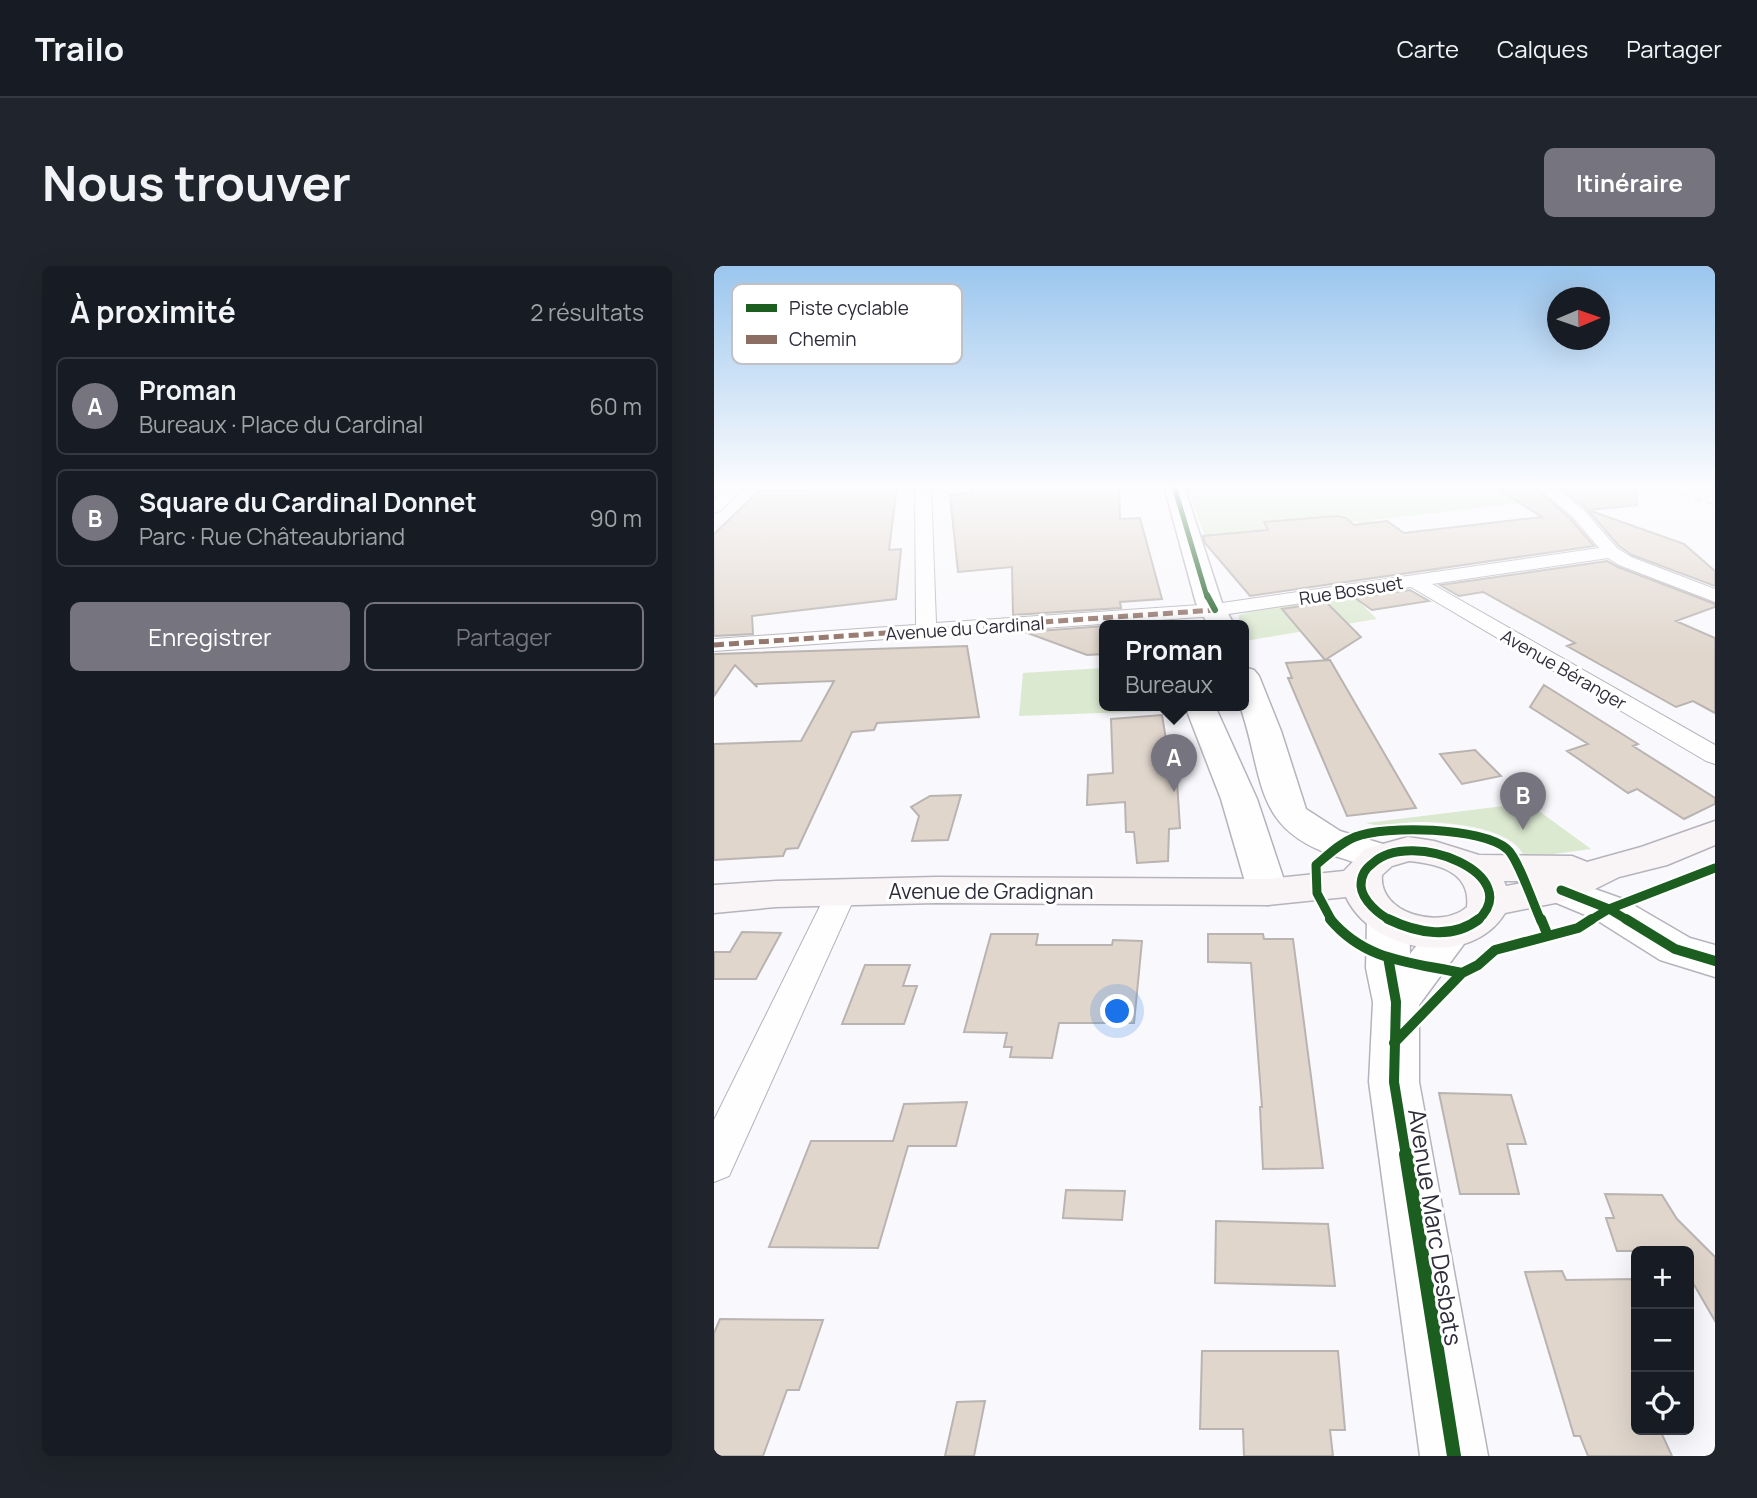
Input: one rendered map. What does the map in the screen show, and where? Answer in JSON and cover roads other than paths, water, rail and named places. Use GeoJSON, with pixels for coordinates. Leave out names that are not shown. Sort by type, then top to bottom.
{"type":"FeatureCollection","features":[{"type":"Feature","properties":{"kind":"main road"},"geometry":{"type":"LineString","coordinates":[[1480,885],[1606,868],[1653,856],[1715,832]]}},
{"type":"Feature","properties":{"kind":"main road"},"geometry":{"type":"LineString","coordinates":[[1480,885],[1486,912],[1478,921],[1451,933],[1418,932],[1371,887],[1408,849],[1442,853],[1480,885],[1562,890],[1606,868]]}},
{"type":"Feature","properties":{"kind":"main road","name":"Avenue de Gradignan"},"geometry":{"type":"LineString","coordinates":[[714,899],[842,891],[1268,892],[1319,900],[1371,887]]}},
{"type":"Feature","properties":{"kind":"street"},"geometry":{"type":"LineString","coordinates":[[924,542],[926,630]]}},
{"type":"Feature","properties":{"kind":"street"},"geometry":{"type":"LineString","coordinates":[[1191,542],[1209,603],[1219,618]]}},
{"type":"Feature","properties":{"kind":"street"},"geometry":{"type":"LineString","coordinates":[[1602,542],[1611,552],[1625,561],[1715,596]]}},
{"type":"Feature","properties":{"kind":"street","name":"Rue Bossuet"},"geometry":{"type":"LineString","coordinates":[[1219,618],[1413,581],[1611,552]]}},
{"type":"Feature","properties":{"kind":"street","name":"Avenue Béranger"},"geometry":{"type":"LineString","coordinates":[[1413,581],[1715,756]]}},
{"type":"Feature","properties":{"kind":"street","name":"Avenue du Cardinal"},"geometry":{"type":"LineString","coordinates":[[1170,620],[1219,618]]}},
{"type":"Feature","properties":{"kind":"street","name":"Avenue du Cardinal"},"geometry":{"type":"LineString","coordinates":[[714,645],[926,630],[1099,623]]}},
{"type":"Feature","properties":{"kind":"street"},"geometry":{"type":"LineString","coordinates":[[1249,689],[1265,731],[1285,806],[1291,816],[1303,827],[1324,838],[1371,887]]}},
{"type":"Feature","properties":{"kind":"street"},"geometry":{"type":"LineString","coordinates":[[1202,711],[1238,799],[1268,892]]}},
{"type":"Feature","properties":{"kind":"street"},"geometry":{"type":"LineString","coordinates":[[1238,799],[1285,840],[1371,887]]}},
{"type":"Feature","properties":{"kind":"street","name":"Avenue Marc Desbats"},"geometry":{"type":"LineString","coordinates":[[1371,887],[1396,1002],[1394,1082],[1454,1456]]}},
{"type":"Feature","properties":{"kind":"street"},"geometry":{"type":"LineString","coordinates":[[1562,890],[1609,909],[1675,949],[1715,961]]}},
{"type":"Feature","properties":{"kind":"street"},"geometry":{"type":"LineString","coordinates":[[714,1163],[842,891]]}},
{"type":"Feature","properties":{"kind":"street"},"geometry":{"type":"LineString","coordinates":[[1396,1002],[1451,933]]}},
{"type":"Feature","properties":{"kind":"place","name":"Proman"},"geometry":{"type":"Point","coordinates":[1174,792]}},
{"type":"Feature","properties":{"kind":"place","name":"Square du Cardinal Donnet"},"geometry":{"type":"Point","coordinates":[1523,830]}}]}
